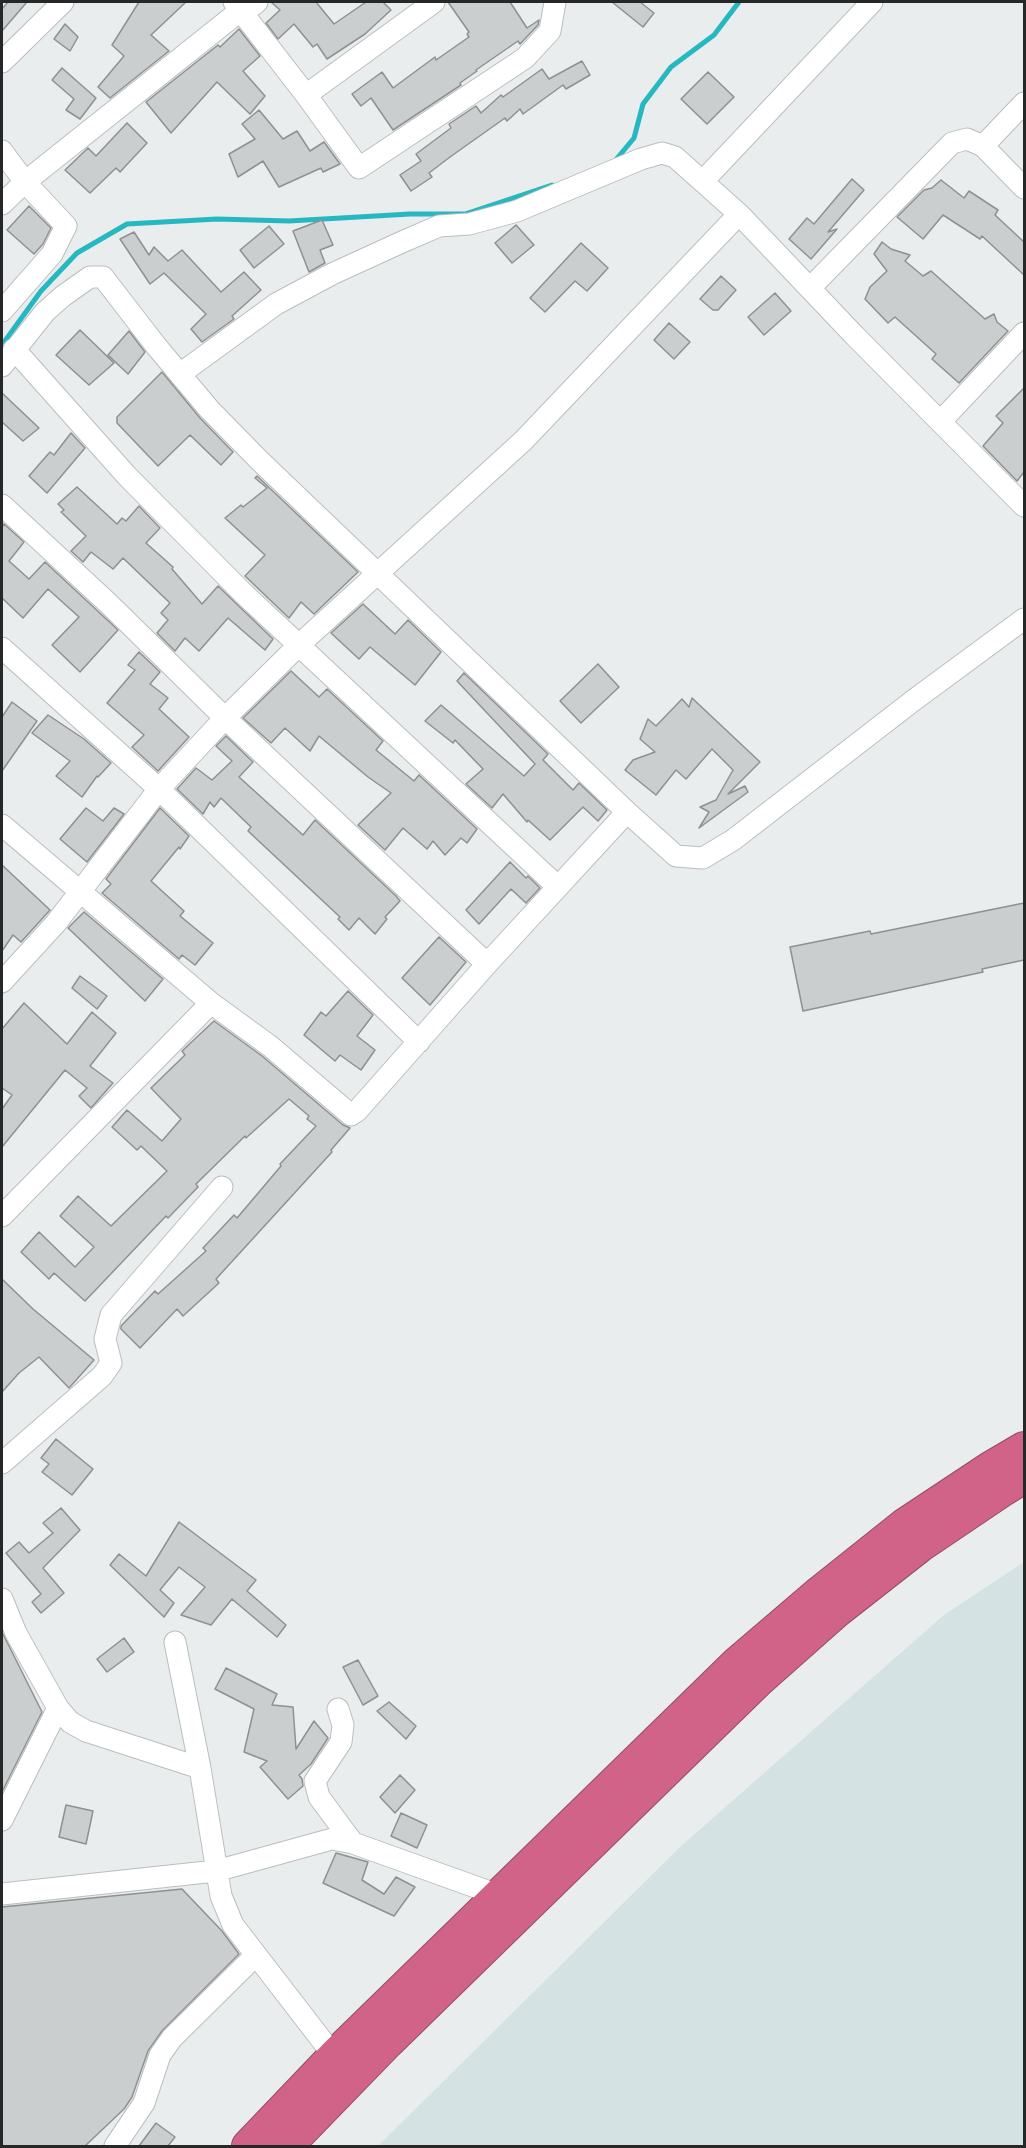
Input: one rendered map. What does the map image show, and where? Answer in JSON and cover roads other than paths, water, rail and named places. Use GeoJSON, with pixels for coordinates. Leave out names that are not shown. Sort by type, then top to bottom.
{"type":"FeatureCollection","features":[{"type":"Feature","properties":{"kind":"highway"},"geometry":{"type":"LineString","coordinates":[[248,2146],[334,2056],[737,1664],[820,1592],[904,1525],[1024,1448]]}},
{"type":"Feature","properties":{"kind":"highway"},"geometry":{"type":"LineString","coordinates":[[287,2146],[387,2043],[758,1681],[837,1611],[920,1546],[1024,1477]]}},
{"type":"Feature","properties":{"kind":"street"},"geometry":{"type":"LineString","coordinates":[[2,62],[63,2]]}},
{"type":"Feature","properties":{"kind":"street"},"geometry":{"type":"LineString","coordinates":[[306,94],[434,2]]}},
{"type":"Feature","properties":{"kind":"street"},"geometry":{"type":"LineString","coordinates":[[2,204],[25,182],[244,4],[359,168],[525,58],[550,31],[555,2]]}},
{"type":"Feature","properties":{"kind":"street"},"geometry":{"type":"LineString","coordinates":[[703,181],[872,2]]}},
{"type":"Feature","properties":{"kind":"street"},"geometry":{"type":"LineString","coordinates":[[983,146],[1024,103]]}},
{"type":"Feature","properties":{"kind":"street"},"geometry":{"type":"LineString","coordinates":[[810,288],[952,143],[967,139],[983,146],[1024,188]]}},
{"type":"Feature","properties":{"kind":"street"},"geometry":{"type":"LineString","coordinates":[[2,151],[25,182],[66,226],[52,254],[2,311]]}},
{"type":"Feature","properties":{"kind":"street"},"geometry":{"type":"LineString","coordinates":[[180,374],[276,304],[332,274],[439,226],[469,224],[517,211],[641,159],[662,153],[675,157],[739,214],[1024,506]]}},
{"type":"Feature","properties":{"kind":"street"},"geometry":{"type":"LineString","coordinates":[[2,982],[56,923],[159,789],[225,718],[300,644],[523,441],[739,214]]}},
{"type":"Feature","properties":{"kind":"street"},"geometry":{"type":"LineString","coordinates":[[558,886],[245,595],[8,357],[45,312],[63,296],[90,277],[103,277],[209,409],[259,460],[627,812],[676,856],[703,858],[733,840],[914,700],[1024,619]]}},
{"type":"Feature","properties":{"kind":"street"},"geometry":{"type":"LineString","coordinates":[[941,421],[1024,333]]}},
{"type":"Feature","properties":{"kind":"street"},"geometry":{"type":"LineString","coordinates":[[3,510],[108,603],[225,718],[487,964]]}},
{"type":"Feature","properties":{"kind":"street"},"geometry":{"type":"LineString","coordinates":[[2,648],[159,789],[419,1042]]}},
{"type":"Feature","properties":{"kind":"street"},"geometry":{"type":"LineString","coordinates":[[5,836],[80,893],[211,1003],[270,1046],[351,1115],[627,812]]}},
{"type":"Feature","properties":{"kind":"street"},"geometry":{"type":"LineString","coordinates":[[2,1216],[211,1003]]}},
{"type":"Feature","properties":{"kind":"street"},"geometry":{"type":"LineString","coordinates":[[2,1463],[102,1376],[111,1363],[105,1339],[111,1315],[222,1187]]}},
{"type":"Feature","properties":{"kind":"street"},"geometry":{"type":"LineString","coordinates":[[2,1599],[16,1633],[58,1708],[70,1722],[86,1731],[200,1768]]}},
{"type":"Feature","properties":{"kind":"street"},"geometry":{"type":"LineString","coordinates":[[175,1642],[200,1768],[221,1896],[233,1925],[334,2056]]}},
{"type":"Feature","properties":{"kind":"street"},"geometry":{"type":"LineString","coordinates":[[2,1820],[58,1708]]}},
{"type":"Feature","properties":{"kind":"street"},"geometry":{"type":"LineString","coordinates":[[338,1710],[343,1725],[341,1742],[315,1781],[319,1797],[353,1843]]}},
{"type":"Feature","properties":{"kind":"street"},"geometry":{"type":"LineString","coordinates":[[2,1894],[216,1871],[332,1839],[353,1843],[498,1895]]}},
{"type":"Feature","properties":{"kind":"street"},"geometry":{"type":"LineString","coordinates":[[115,2146],[144,2103],[160,2055],[172,2038],[256,1955]]}},
{"type":"Feature","properties":{"kind":"waterway"},"geometry":{"type":"LineString","coordinates":[[614,162],[634,138],[643,104],[671,67],[714,35],[739,2]]}},
{"type":"Feature","properties":{"kind":"waterway"},"geometry":{"type":"LineString","coordinates":[[2,345],[41,291],[77,253],[127,224],[217,219],[289,221],[410,214],[465,214],[552,185]]}}]}
